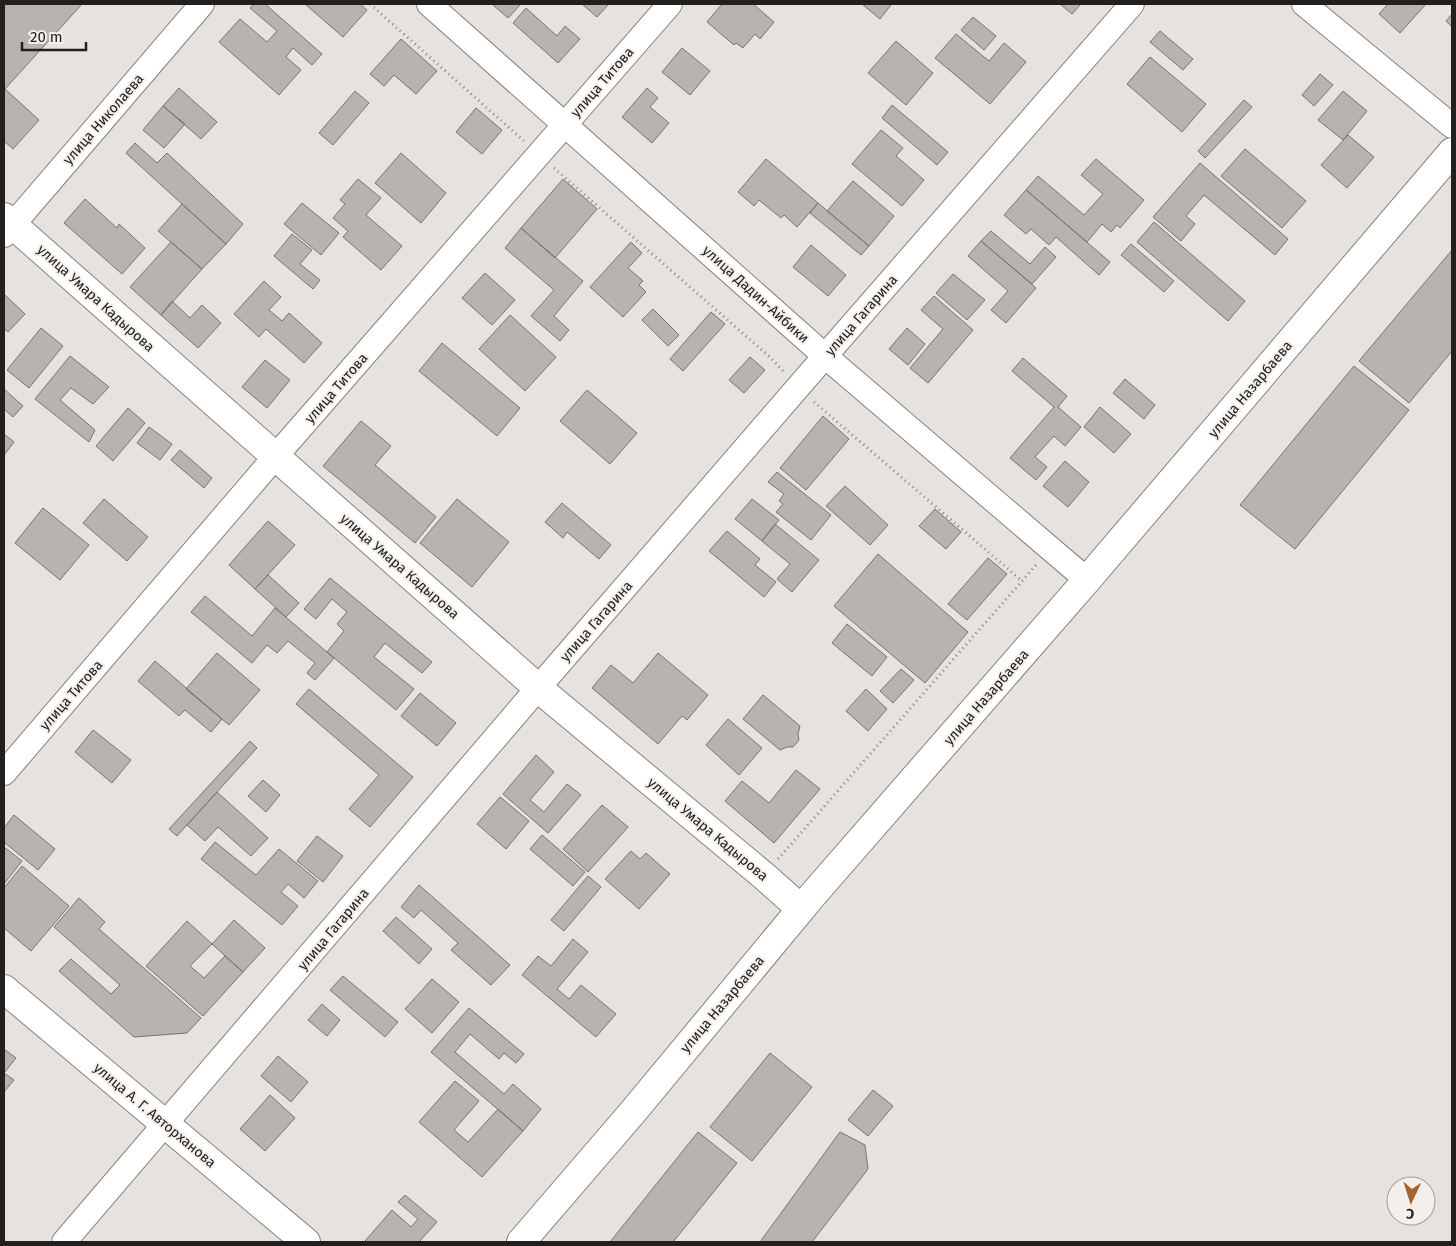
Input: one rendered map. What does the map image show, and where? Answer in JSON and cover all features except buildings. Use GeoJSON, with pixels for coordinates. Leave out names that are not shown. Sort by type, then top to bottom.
{"type":"FeatureCollection","features":[{"type":"Feature","properties":{"kind":"street","name":"улица Николаева"},"geometry":{"type":"LineString","coordinates":[[7,225],[202,4]]}},
{"type":"Feature","properties":{"kind":"street","name":"улица Дадин-Айбики"},"geometry":{"type":"LineString","coordinates":[[429,4],[825,356],[1087,580]]}},
{"type":"Feature","properties":{"kind":"street","name":"улица Титова"},"geometry":{"type":"LineString","coordinates":[[4,773],[275,457],[670,4]]}},
{"type":"Feature","properties":{"kind":"street","name":"улица Гагарина"},"geometry":{"type":"LineString","coordinates":[[64,1242],[538,688],[1132,4]]}},
{"type":"Feature","properties":{"kind":"street"},"geometry":{"type":"LineString","coordinates":[[1304,4],[1452,126]]}},
{"type":"Feature","properties":{"kind":"street","name":"улица Назарбаева"},"geometry":{"type":"LineString","coordinates":[[521,1242],[801,909],[1087,580],[1452,152]]}},
{"type":"Feature","properties":{"kind":"street","name":"улица Умара Кадырова"},"geometry":{"type":"LineString","coordinates":[[7,225],[538,688],[801,909]]}},
{"type":"Feature","properties":{"kind":"street","name":"улица А. Г. Авторханова"},"geometry":{"type":"LineString","coordinates":[[4,989],[306,1242]]}},
{"type":"Feature","properties":{"kind":"path"},"geometry":{"type":"LineString","coordinates":[[370,4],[771,358],[798,388],[1022,581]]}},
{"type":"Feature","properties":{"kind":"path"},"geometry":{"type":"LineString","coordinates":[[764,876],[1050,549]]}}]}
